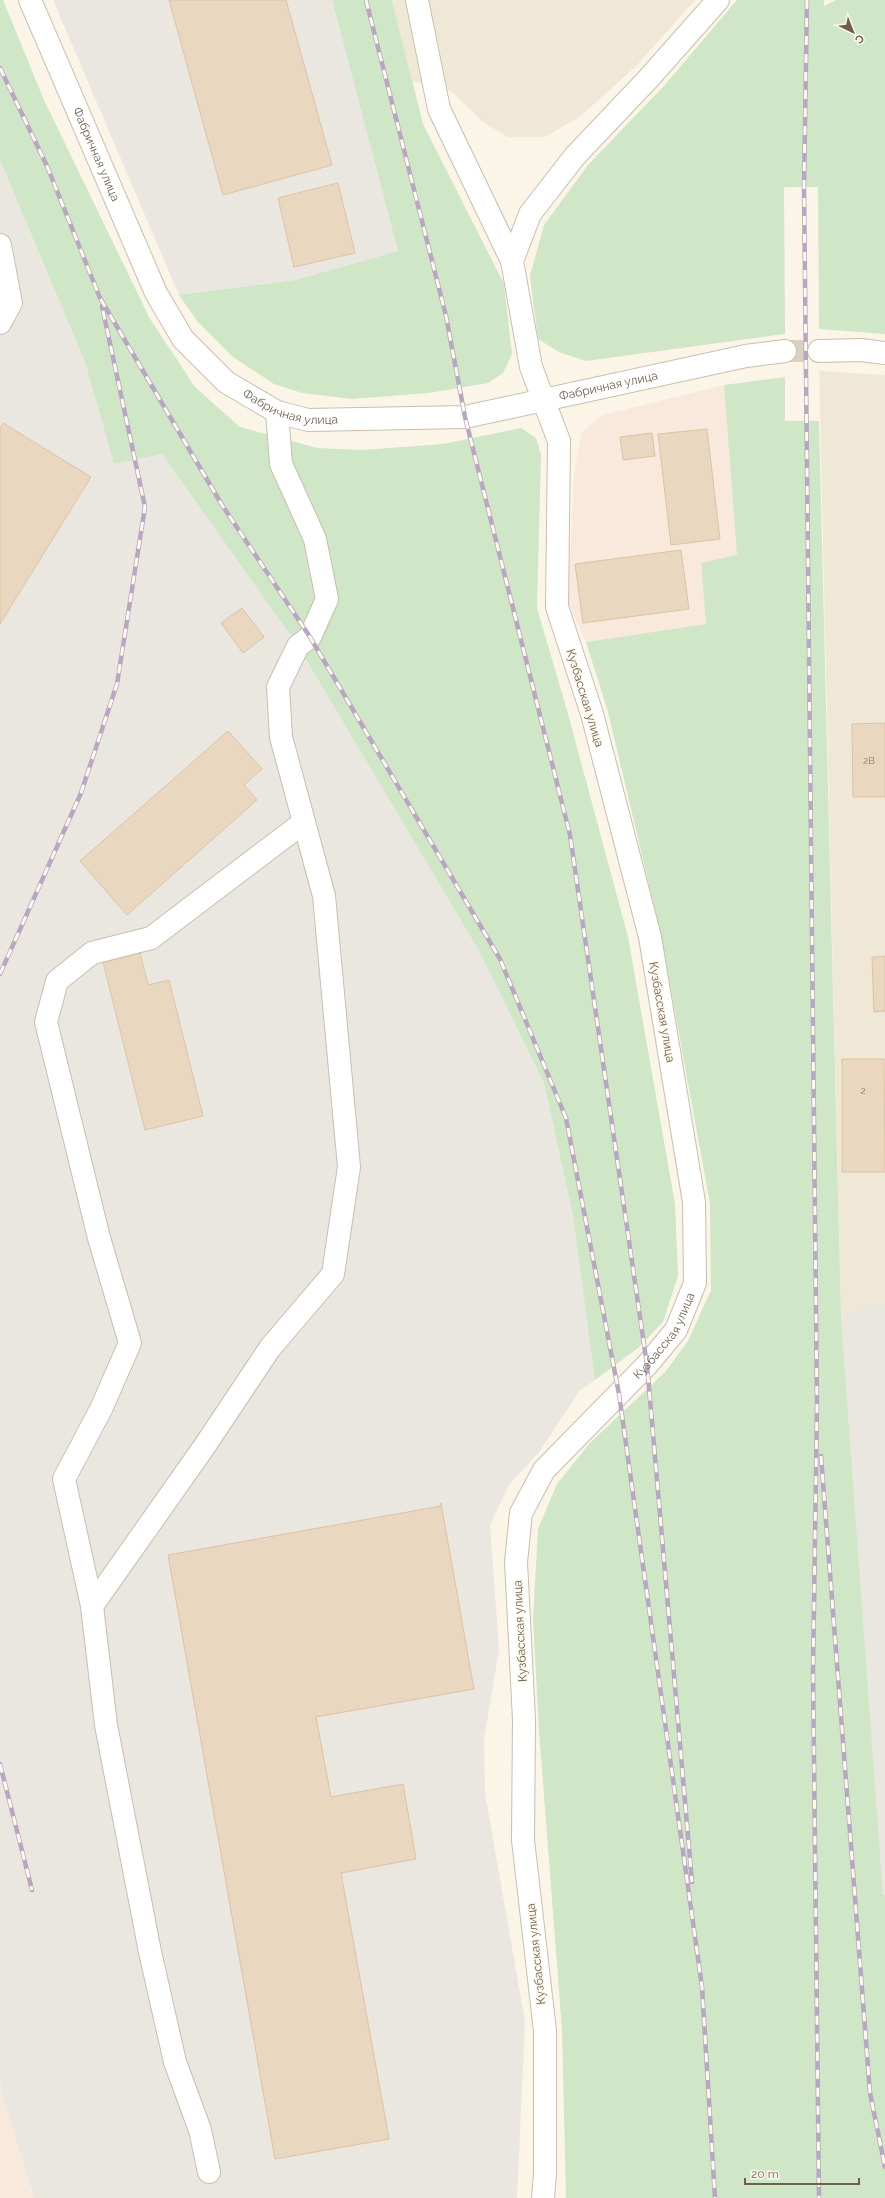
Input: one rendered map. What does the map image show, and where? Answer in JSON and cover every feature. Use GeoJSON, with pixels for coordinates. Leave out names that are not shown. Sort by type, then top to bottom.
{"type":"FeatureCollection","features":[{"type":"Feature","properties":{"kind":"street","name":"Фабричная улица"},"geometry":{"type":"LineString","coordinates":[[30,0],[156,293],[182,339],[226,382],[277,412],[308,420],[465,417],[746,356],[785,351]]}},
{"type":"Feature","properties":{"kind":"street","name":"Кузбасская улица"},"geometry":{"type":"LineString","coordinates":[[417,0],[439,109],[512,262],[531,367],[559,441],[557,607],[592,714],[650,937],[694,1202],[695,1283],[676,1330],[647,1365],[544,1470],[521,1513],[516,1562],[524,1720],[523,1840],[545,2031],[544,2198]]}},
{"type":"Feature","properties":{"kind":"street"},"geometry":{"type":"LineString","coordinates":[[512,262],[530,214],[566,167],[718,0]]}},
{"type":"Feature","properties":{"kind":"street"},"geometry":{"type":"LineString","coordinates":[[0,245],[11,303],[0,323]]}},
{"type":"Feature","properties":{"kind":"street"},"geometry":{"type":"LineString","coordinates":[[819,351],[861,350],[885,353]]}},
{"type":"Feature","properties":{"kind":"street"},"geometry":{"type":"LineString","coordinates":[[92,1606],[204,1447],[270,1348],[333,1274],[349,1166],[324,896],[280,737],[278,687],[298,646],[310,637],[327,599],[315,539],[282,464],[277,412]]}},
{"type":"Feature","properties":{"kind":"street"},"geometry":{"type":"LineString","coordinates":[[209,2172],[200,2130],[175,2062],[150,1952],[106,1724],[92,1606],[64,1479],[101,1409],[130,1343],[99,1238],[46,1022],[57,981],[92,953],[151,938],[304,822]]}},
{"type":"Feature","properties":{"kind":"shaded area"},"geometry":{"type":"Polygon","coordinates":[[[53,0],[332,0],[398,251],[295,280],[179,295],[53,0]]]}},
{"type":"Feature","properties":{"kind":"shaded area"},"geometry":{"type":"Polygon","coordinates":[[[392,0],[695,0],[637,65],[581,116],[545,137],[508,137],[483,122],[451,91],[412,81],[392,0]]]}},
{"type":"Feature","properties":{"kind":"shaded area"},"geometry":{"type":"Polygon","coordinates":[[[0,160],[85,362],[114,464],[162,454],[298,646],[479,951],[544,1083],[573,1216],[595,1380],[580,1390],[540,1451],[509,1485],[490,1525],[499,1650],[484,1739],[485,1793],[525,2022],[517,2198],[34,2198],[3,2097],[0,2081],[0,160]]]}},
{"type":"Feature","properties":{"kind":"shaded area"},"geometry":{"type":"Polygon","coordinates":[[[819,371],[885,375],[885,1302],[841,1316],[819,371]]]}},
{"type":"Feature","properties":{"kind":"shaded area"},"geometry":{"type":"Polygon","coordinates":[[[724,385],[737,556],[701,563],[706,624],[586,642],[568,603],[574,473],[582,432],[603,415],[724,385]]]}},
{"type":"Feature","properties":{"kind":"shaded area"},"geometry":{"type":"Polygon","coordinates":[[[885,1302],[885,1895],[883,1896],[841,1316],[885,1302]]]}},
{"type":"Feature","properties":{"kind":"shaded area"},"geometry":{"type":"Polygon","coordinates":[[[0,2081],[3,2097],[34,2198],[0,2198],[0,2081]]]}},
{"type":"Feature","properties":{"kind":"green space"},"geometry":{"type":"Polygon","coordinates":[[[0,0],[3,0],[44,100],[150,319],[195,387],[240,427],[317,448],[362,450],[443,444],[521,428],[536,438],[541,455],[537,608],[568,714],[628,937],[675,1204],[678,1276],[663,1322],[638,1348],[595,1380],[573,1216],[544,1083],[479,951],[298,646],[162,454],[114,464],[85,362],[0,160],[0,0]]]}},
{"type":"Feature","properties":{"kind":"green space"},"geometry":{"type":"Polygon","coordinates":[[[332,0],[392,0],[423,124],[504,284],[512,354],[503,373],[488,383],[429,393],[352,399],[302,393],[274,384],[233,357],[197,321],[179,295],[295,280],[398,251],[332,0]]]}},
{"type":"Feature","properties":{"kind":"green space"},"geometry":{"type":"Polygon","coordinates":[[[737,0],[824,0],[824,6],[836,0],[885,0],[885,334],[819,329],[818,187],[784,187],[785,334],[586,361],[559,352],[538,339],[530,276],[544,225],[588,165],[664,86],[737,0]]]}},
{"type":"Feature","properties":{"kind":"green space"},"geometry":{"type":"Polygon","coordinates":[[[785,377],[785,421],[819,421],[841,1316],[883,1895],[885,1895],[885,2198],[566,2198],[562,2029],[539,1730],[533,1619],[538,1529],[557,1484],[590,1443],[666,1371],[688,1341],[711,1290],[710,1204],[661,935],[608,712],[586,642],[706,624],[701,563],[737,555],[724,385],[785,377]]]}},
{"type":"Feature","properties":{"kind":"building"},"geometry":{"type":"Polygon","coordinates":[[[169,0],[286,0],[332,165],[223,195],[169,0]]]}},
{"type":"Feature","properties":{"kind":"building"},"geometry":{"type":"Polygon","coordinates":[[[338,183],[355,253],[294,267],[278,198],[338,183]]]}},
{"type":"Feature","properties":{"kind":"building"},"geometry":{"type":"Polygon","coordinates":[[[3,423],[91,477],[0,624],[0,428],[3,423]]]}},
{"type":"Feature","properties":{"kind":"building"},"geometry":{"type":"Polygon","coordinates":[[[707,429],[720,539],[671,545],[658,434],[707,429]]]}},
{"type":"Feature","properties":{"kind":"building"},"geometry":{"type":"Polygon","coordinates":[[[652,433],[655,456],[623,460],[620,437],[652,433]]]}},
{"type":"Feature","properties":{"kind":"building"},"geometry":{"type":"Polygon","coordinates":[[[681,550],[689,609],[583,623],[575,564],[681,550]]]}},
{"type":"Feature","properties":{"kind":"building"},"geometry":{"type":"Polygon","coordinates":[[[242,608],[264,637],[243,653],[221,623],[242,608]]]}},
{"type":"Feature","properties":{"kind":"building"},"geometry":{"type":"Polygon","coordinates":[[[885,723],[885,797],[853,797],[852,724],[885,723]]]}},
{"type":"Feature","properties":{"kind":"building"},"geometry":{"type":"Polygon","coordinates":[[[228,731],[262,769],[244,785],[257,800],[127,915],[80,861],[228,731]]]}},
{"type":"Feature","properties":{"kind":"building"},"geometry":{"type":"Polygon","coordinates":[[[140,953],[148,985],[169,980],[203,1116],[145,1130],[103,962],[140,953]]]}},
{"type":"Feature","properties":{"kind":"building"},"geometry":{"type":"Polygon","coordinates":[[[885,956],[885,1011],[874,1012],[872,957],[885,956]]]}},
{"type":"Feature","properties":{"kind":"building"},"geometry":{"type":"Polygon","coordinates":[[[842,1059],[884,1059],[885,1172],[842,1172],[842,1059]]]}},
{"type":"Feature","properties":{"kind":"building"},"geometry":{"type":"Polygon","coordinates":[[[441,1503],[474,1689],[316,1717],[331,1797],[403,1784],[416,1859],[341,1873],[389,2139],[275,2159],[168,1555],[441,1506],[441,1503]]]}},
{"type":"Feature","properties":{"kind":"tunnel"},"geometry":{"type":"LineString","coordinates":[[785,351],[819,351]]}},
{"type":"Feature","properties":{"kind":"railway"},"geometry":{"type":"LineString","coordinates":[[366,0],[446,316],[465,417],[570,835],[647,1365],[692,1882]]}},
{"type":"Feature","properties":{"kind":"railway"},"geometry":{"type":"LineString","coordinates":[[807,0],[804,186],[817,1405],[813,1672],[819,2198]]}},
{"type":"Feature","properties":{"kind":"railway"},"geometry":{"type":"LineString","coordinates":[[0,68],[47,166],[100,298],[222,505],[310,637],[500,959],[566,1118],[619,1394],[702,1987],[715,2198]]}},
{"type":"Feature","properties":{"kind":"railway"},"geometry":{"type":"LineString","coordinates":[[0,974],[81,793],[117,684],[145,507],[102,306]]}},
{"type":"Feature","properties":{"kind":"railway"},"geometry":{"type":"LineString","coordinates":[[821,1456],[870,2093],[885,2167]]}},
{"type":"Feature","properties":{"kind":"railway"},"geometry":{"type":"LineString","coordinates":[[0,1764],[32,1890]]}}]}
